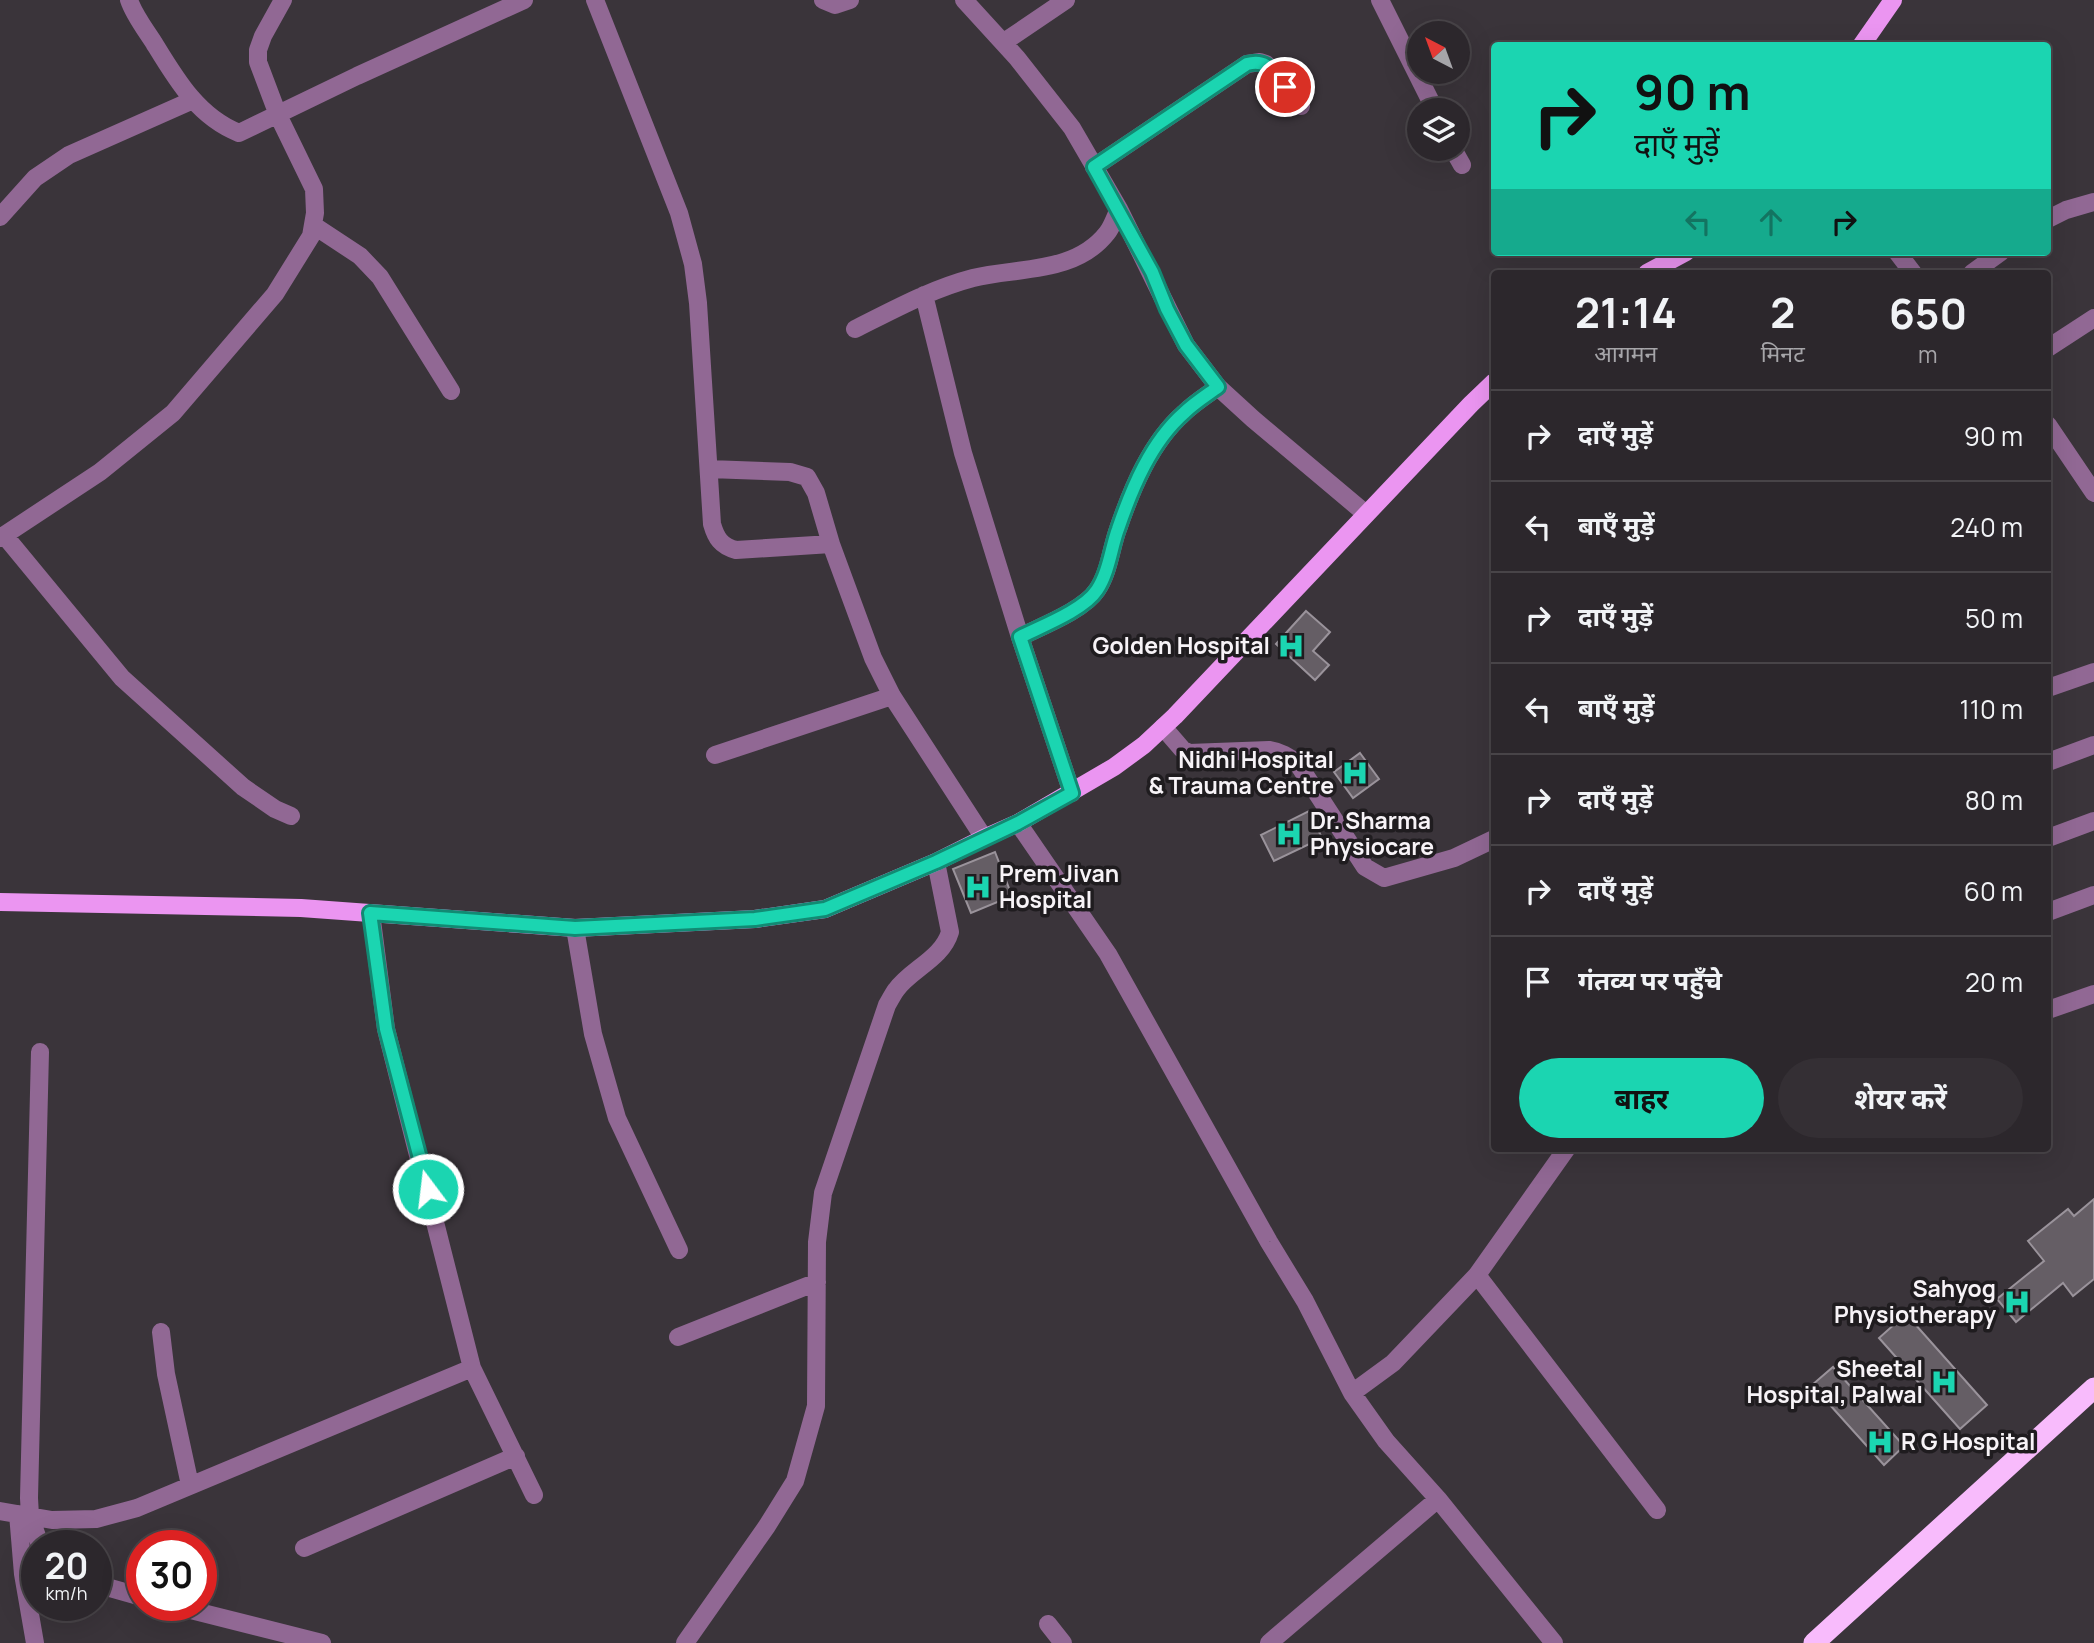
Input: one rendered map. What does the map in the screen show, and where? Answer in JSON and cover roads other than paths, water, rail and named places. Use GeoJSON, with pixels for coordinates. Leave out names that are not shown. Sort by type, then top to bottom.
{"type":"FeatureCollection","features":[{"type":"Feature","properties":{"kind":"highway"},"geometry":{"type":"LineString","coordinates":[[1814,1643],[2094,1388]]}},
{"type":"Feature","properties":{"kind":"main road"},"geometry":{"type":"LineString","coordinates":[[1864,42],[1893,0]]}},
{"type":"Feature","properties":{"kind":"main road"},"geometry":{"type":"LineString","coordinates":[[1653,270],[1679,256]]}},
{"type":"Feature","properties":{"kind":"main road"},"geometry":{"type":"LineString","coordinates":[[0,902],[301,908],[575,928],[755,919],[825,909],[936,862],[1018,823],[1114,767],[1163,727],[1491,385]]}},
{"type":"Feature","properties":{"kind":"street"},"geometry":{"type":"LineString","coordinates":[[129,0],[168,65],[193,100],[212,119],[239,133],[524,0]]}},
{"type":"Feature","properties":{"kind":"street"},"geometry":{"type":"LineString","coordinates":[[283,0],[262,36],[258,62],[278,115],[314,189],[315,213],[311,236],[275,294],[173,414],[100,472],[2,537],[122,678],[243,787],[291,816]]}},
{"type":"Feature","properties":{"kind":"street"},"geometry":{"type":"LineString","coordinates":[[595,0],[679,213],[693,264],[715,536],[726,547],[736,550],[831,544]]}},
{"type":"Feature","properties":{"kind":"street"},"geometry":{"type":"LineString","coordinates":[[823,0],[835,5],[850,0]]}},
{"type":"Feature","properties":{"kind":"street"},"geometry":{"type":"LineString","coordinates":[[964,0],[1003,42],[1072,128],[1119,209],[1186,345],[1218,387],[1366,514]]}},
{"type":"Feature","properties":{"kind":"street"},"geometry":{"type":"LineString","coordinates":[[1003,42],[1066,0]]}},
{"type":"Feature","properties":{"kind":"street"},"geometry":{"type":"LineString","coordinates":[[1380,0],[1429,98]]}},
{"type":"Feature","properties":{"kind":"street"},"geometry":{"type":"LineString","coordinates":[[1094,167],[1247,64],[1266,64],[1301,107]]}},
{"type":"Feature","properties":{"kind":"street"},"geometry":{"type":"LineString","coordinates":[[0,217],[35,178],[69,155],[193,100]]}},
{"type":"Feature","properties":{"kind":"street"},"geometry":{"type":"LineString","coordinates":[[2051,217],[2066,209],[2094,202]]}},
{"type":"Feature","properties":{"kind":"street"},"geometry":{"type":"LineString","coordinates":[[855,329],[924,295],[975,278],[1070,260],[1090,250],[1108,233],[1119,209]]}},
{"type":"Feature","properties":{"kind":"street"},"geometry":{"type":"LineString","coordinates":[[313,225],[360,256],[380,277],[451,391]]}},
{"type":"Feature","properties":{"kind":"street"},"geometry":{"type":"LineString","coordinates":[[1900,256],[1911,270]]}},
{"type":"Feature","properties":{"kind":"street"},"geometry":{"type":"LineString","coordinates":[[1976,270],[1995,256]]}},
{"type":"Feature","properties":{"kind":"street"},"geometry":{"type":"LineString","coordinates":[[924,295],[963,453],[1072,793]]}},
{"type":"Feature","properties":{"kind":"street"},"geometry":{"type":"LineString","coordinates":[[2051,346],[2094,318]]}},
{"type":"Feature","properties":{"kind":"street"},"geometry":{"type":"LineString","coordinates":[[1020,637],[1087,601],[1097,590],[1104,577],[1129,496],[1140,473],[1164,434],[1183,413],[1218,387]]}},
{"type":"Feature","properties":{"kind":"street"},"geometry":{"type":"LineString","coordinates":[[2051,429],[2094,493]]}},
{"type":"Feature","properties":{"kind":"street"},"geometry":{"type":"LineString","coordinates":[[709,469],[790,472],[807,477],[816,493],[831,544],[873,658],[892,696],[984,838]]}},
{"type":"Feature","properties":{"kind":"street"},"geometry":{"type":"LineString","coordinates":[[2051,687],[2094,672]]}},
{"type":"Feature","properties":{"kind":"street"},"geometry":{"type":"LineString","coordinates":[[715,755],[892,696]]}},
{"type":"Feature","properties":{"kind":"street"},"geometry":{"type":"LineString","coordinates":[[1163,727],[1182,749],[1189,753],[1269,750],[1289,757],[1297,764],[1365,866],[1384,878],[1454,858],[1491,840]]}},
{"type":"Feature","properties":{"kind":"street"},"geometry":{"type":"LineString","coordinates":[[2051,761],[2094,745]]}},
{"type":"Feature","properties":{"kind":"street"},"geometry":{"type":"LineString","coordinates":[[2051,837],[2094,821]]}},
{"type":"Feature","properties":{"kind":"street"},"geometry":{"type":"LineString","coordinates":[[1018,823],[1108,954],[1269,1242],[1305,1301],[1352,1393],[1386,1441],[1438,1499],[1552,1642]]}},
{"type":"Feature","properties":{"kind":"street"},"geometry":{"type":"LineString","coordinates":[[685,1643],[767,1526],[795,1481],[816,1406],[817,1242],[823,1193],[887,1005],[897,988],[932,958],[947,941],[950,932],[936,862]]}},
{"type":"Feature","properties":{"kind":"street"},"geometry":{"type":"LineString","coordinates":[[2051,911],[2094,895]]}},
{"type":"Feature","properties":{"kind":"street"},"geometry":{"type":"LineString","coordinates":[[370,913],[386,1029],[472,1368],[534,1495]]}},
{"type":"Feature","properties":{"kind":"street"},"geometry":{"type":"LineString","coordinates":[[575,928],[593,1034],[617,1118],[679,1250]]}},
{"type":"Feature","properties":{"kind":"street"},"geometry":{"type":"LineString","coordinates":[[2051,1009],[2094,994]]}},
{"type":"Feature","properties":{"kind":"street"},"geometry":{"type":"LineString","coordinates":[[35,1643],[23,1574],[40,1052]]}},
{"type":"Feature","properties":{"kind":"street"},"geometry":{"type":"LineString","coordinates":[[1352,1393],[1393,1363],[1477,1275],[1564,1152]]}},
{"type":"Feature","properties":{"kind":"street"},"geometry":{"type":"LineString","coordinates":[[1477,1275],[1657,1510]]}},
{"type":"Feature","properties":{"kind":"street"},"geometry":{"type":"LineString","coordinates":[[678,1337],[817,1282]]}},
{"type":"Feature","properties":{"kind":"street"},"geometry":{"type":"LineString","coordinates":[[161,1332],[166,1374],[190,1485]]}},
{"type":"Feature","properties":{"kind":"street"},"geometry":{"type":"LineString","coordinates":[[0,1511],[52,1520],[96,1519],[137,1508],[472,1368]]}},
{"type":"Feature","properties":{"kind":"street"},"geometry":{"type":"LineString","coordinates":[[304,1548],[516,1457]]}},
{"type":"Feature","properties":{"kind":"street"},"geometry":{"type":"LineString","coordinates":[[1269,1643],[1438,1499]]}},
{"type":"Feature","properties":{"kind":"street"},"geometry":{"type":"LineString","coordinates":[[24,1515],[32,1530]]}},
{"type":"Feature","properties":{"kind":"street"},"geometry":{"type":"LineString","coordinates":[[217,1617],[322,1643]]}},
{"type":"Feature","properties":{"kind":"street"},"geometry":{"type":"LineString","coordinates":[[1048,1624],[1063,1643]]}},
{"type":"Feature","properties":{"kind":"place","name":"Golden Hospital"},"geometry":{"type":"Point","coordinates":[1291,646]}},
{"type":"Feature","properties":{"kind":"place","name":"Nidhi Hospital & Trauma Centre"},"geometry":{"type":"Point","coordinates":[1355,773]}},
{"type":"Feature","properties":{"kind":"place","name":"Dr. Sharma Physiocare"},"geometry":{"type":"Point","coordinates":[1289,834]}},
{"type":"Feature","properties":{"kind":"place","name":"Prem Jivan Hospital"},"geometry":{"type":"Point","coordinates":[978,887]}},
{"type":"Feature","properties":{"kind":"place","name":"Sahyog Physiotherapy"},"geometry":{"type":"Point","coordinates":[2017,1302]}},
{"type":"Feature","properties":{"kind":"place","name":"Sheetal Hospital, Palwal"},"geometry":{"type":"Point","coordinates":[1944,1382]}},
{"type":"Feature","properties":{"kind":"place","name":"R G Hospital"},"geometry":{"type":"Point","coordinates":[1880,1442]}}]}
